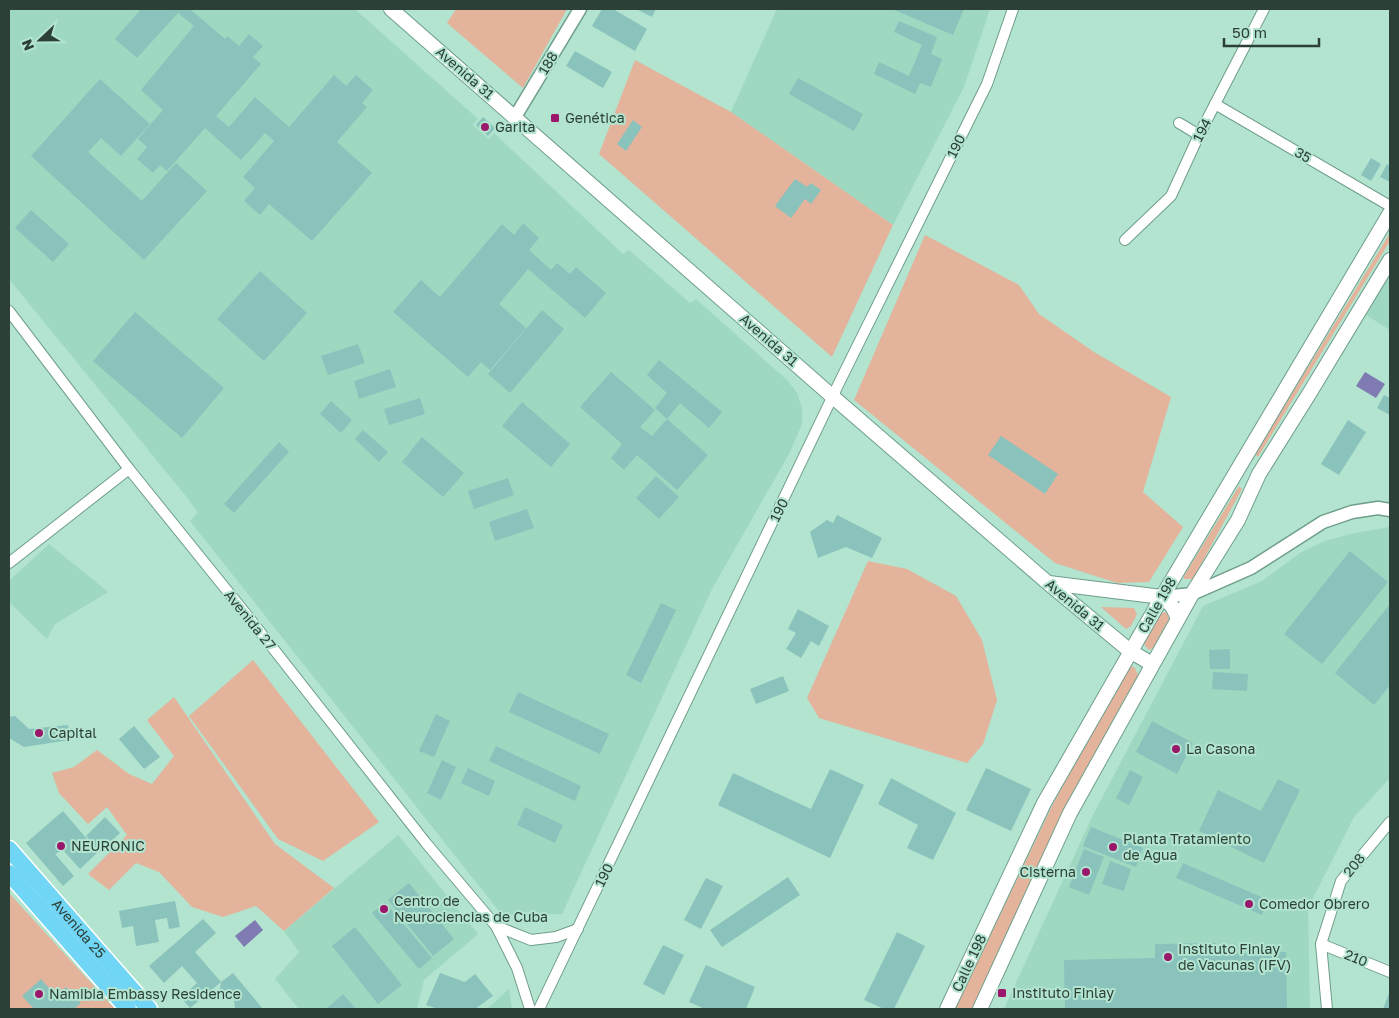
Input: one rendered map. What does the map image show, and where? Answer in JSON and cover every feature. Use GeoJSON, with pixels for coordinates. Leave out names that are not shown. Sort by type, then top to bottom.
{"type":"FeatureCollection","features":[{"type":"Feature","properties":{"kind":"main road","name":"Avenida 31"},"geometry":{"type":"LineString","coordinates":[[391,9],[1048,583],[1130,652],[1152,664]]}},
{"type":"Feature","properties":{"kind":"main road","name":"Calle 198"},"geometry":{"type":"LineString","coordinates":[[947,1009],[1044,803],[1162,597],[1390,213]]}},
{"type":"Feature","properties":{"kind":"main road","name":"Calle 198"},"geometry":{"type":"LineString","coordinates":[[980,1009],[1070,813],[1178,618],[1238,520],[1259,474],[1390,260]]}},
{"type":"Feature","properties":{"kind":"main road"},"geometry":{"type":"LineString","coordinates":[[1242,462],[1259,474]]}},
{"type":"Feature","properties":{"kind":"main road"},"geometry":{"type":"LineString","coordinates":[[1048,583],[1162,597],[1172,606],[1178,618]]}},
{"type":"Feature","properties":{"kind":"main road","name":"Avenida 25"},"geometry":{"type":"LineString","coordinates":[[9,848],[148,1009]]}},
{"type":"Feature","properties":{"kind":"main road","name":"Avenida 25"},"geometry":{"type":"LineString","coordinates":[[9,873],[128,1009]]}},
{"type":"Feature","properties":{"kind":"street","name":"188"},"geometry":{"type":"LineString","coordinates":[[515,117],[580,9]]}},
{"type":"Feature","properties":{"kind":"street","name":"190"},"geometry":{"type":"LineString","coordinates":[[539,1009],[833,397],[987,84],[1013,9]]}},
{"type":"Feature","properties":{"kind":"street","name":"194"},"geometry":{"type":"LineString","coordinates":[[1125,240],[1171,196],[1199,135],[1264,9]]}},
{"type":"Feature","properties":{"kind":"street","name":"35"},"geometry":{"type":"LineString","coordinates":[[1216,104],[1390,206]]}},
{"type":"Feature","properties":{"kind":"street"},"geometry":{"type":"LineString","coordinates":[[1179,123],[1199,135]]}},
{"type":"Feature","properties":{"kind":"street","name":"Avenida 27"},"geometry":{"type":"LineString","coordinates":[[9,311],[129,469],[426,843],[496,926],[517,968],[530,1009]]}},
{"type":"Feature","properties":{"kind":"street"},"geometry":{"type":"LineString","coordinates":[[9,563],[129,469]]}},
{"type":"Feature","properties":{"kind":"street"},"geometry":{"type":"LineString","coordinates":[[1162,597],[1192,594],[1251,568],[1323,522],[1352,512],[1378,508],[1390,510]]}},
{"type":"Feature","properties":{"kind":"street","name":"208"},"geometry":{"type":"LineString","coordinates":[[1321,944],[1342,881],[1390,822]]}},
{"type":"Feature","properties":{"kind":"street","name":"Avenida 27"},"geometry":{"type":"LineString","coordinates":[[496,926],[531,940],[556,937],[578,929]]}},
{"type":"Feature","properties":{"kind":"street"},"geometry":{"type":"LineString","coordinates":[[1321,944],[1327,1009]]}},
{"type":"Feature","properties":{"kind":"street","name":"210"},"geometry":{"type":"LineString","coordinates":[[1321,944],[1390,972]]}},
{"type":"Feature","properties":{"kind":"shaded area"},"geometry":{"type":"Polygon","coordinates":[[[9,9],[355,9],[478,119],[473,125],[489,139],[494,133],[623,254],[629,250],[690,303],[696,299],[788,381],[797,393],[802,408],[802,424],[789,454],[712,589],[562,914],[502,915],[190,521],[198,512],[185,495],[9,279],[9,9]]]}},
{"type":"Feature","properties":{"kind":"shaded area"},"geometry":{"type":"Polygon","coordinates":[[[456,9],[567,9],[523,88],[447,23],[456,9]]]}},
{"type":"Feature","properties":{"kind":"shaded area"},"geometry":{"type":"Polygon","coordinates":[[[777,9],[990,9],[964,87],[893,225],[731,112],[777,9]]]}},
{"type":"Feature","properties":{"kind":"shaded area"},"geometry":{"type":"Polygon","coordinates":[[[635,60],[731,112],[893,225],[832,357],[599,154],[635,60]]]}},
{"type":"Feature","properties":{"kind":"shaded area"},"geometry":{"type":"Polygon","coordinates":[[[1390,233],[1390,241],[1258,457],[1255,454],[1390,233]]]}},
{"type":"Feature","properties":{"kind":"shaded area"},"geometry":{"type":"Polygon","coordinates":[[[925,235],[1019,285],[1039,314],[1094,352],[1171,397],[1143,492],[1183,527],[1149,582],[1117,583],[1055,563],[854,400],[925,235]]]}},
{"type":"Feature","properties":{"kind":"shaded area"},"geometry":{"type":"Polygon","coordinates":[[[1390,275],[1390,330],[1366,315],[1390,275]]]}},
{"type":"Feature","properties":{"kind":"shaded area"},"geometry":{"type":"Polygon","coordinates":[[[1365,372],[1385,384],[1376,398],[1356,386],[1365,372]]]}},
{"type":"Feature","properties":{"kind":"shaded area"},"geometry":{"type":"Polygon","coordinates":[[[1239,486],[1242,489],[1193,579],[1184,579],[1184,576],[1239,486]]]}},
{"type":"Feature","properties":{"kind":"shaded area"},"geometry":{"type":"Polygon","coordinates":[[[1390,527],[1390,778],[1354,817],[1308,908],[1310,1009],[1004,1009],[1093,815],[1203,606],[1262,581],[1300,553],[1322,542],[1350,534],[1390,527]]]}},
{"type":"Feature","properties":{"kind":"shaded area"},"geometry":{"type":"Polygon","coordinates":[[[49,544],[108,592],[55,624],[47,639],[9,602],[9,581],[49,544]]]}},
{"type":"Feature","properties":{"kind":"shaded area"},"geometry":{"type":"Polygon","coordinates":[[[868,561],[907,569],[956,596],[982,640],[997,700],[983,744],[967,763],[819,718],[807,698],[868,561]]]}},
{"type":"Feature","properties":{"kind":"shaded area"},"geometry":{"type":"Polygon","coordinates":[[[1101,607],[1134,608],[1137,614],[1131,626],[1126,629],[1101,607]]]}},
{"type":"Feature","properties":{"kind":"shaded area"},"geometry":{"type":"Polygon","coordinates":[[[1167,612],[1169,619],[1153,648],[1149,650],[1145,646],[1144,641],[1161,613],[1167,612]]]}},
{"type":"Feature","properties":{"kind":"shaded area"},"geometry":{"type":"Polygon","coordinates":[[[253,660],[379,822],[323,861],[278,839],[189,716],[253,660]]]}},
{"type":"Feature","properties":{"kind":"shaded area"},"geometry":{"type":"Polygon","coordinates":[[[1131,666],[1135,668],[1138,675],[1063,811],[972,1009],[955,1009],[1053,804],[1126,670],[1131,666]]]}},
{"type":"Feature","properties":{"kind":"shaded area"},"geometry":{"type":"Polygon","coordinates":[[[174,697],[275,844],[334,888],[284,931],[256,906],[223,917],[192,907],[159,872],[136,863],[109,890],[88,874],[127,835],[107,807],[88,824],[59,793],[52,773],[74,767],[97,750],[129,774],[152,784],[174,756],[147,720],[174,697]]]}},
{"type":"Feature","properties":{"kind":"shaded area","name":"Centro de Neurociencias de Cuba"},"geometry":{"type":"Polygon","coordinates":[[[398,835],[478,934],[424,980],[417,1009],[299,1009],[275,979],[299,952],[284,931],[398,835]]]}},
{"type":"Feature","properties":{"kind":"shaded area"},"geometry":{"type":"Polygon","coordinates":[[[9,893],[115,1009],[9,1009],[9,893]]]}},
{"type":"Feature","properties":{"kind":"shaded area"},"geometry":{"type":"Polygon","coordinates":[[[255,920],[263,930],[244,947],[235,936],[255,920]]]}},
{"type":"Feature","properties":{"kind":"shaded area"},"geometry":{"type":"Polygon","coordinates":[[[509,989],[512,1009],[487,1009],[509,989]]]}},
{"type":"Feature","properties":{"kind":"building"},"geometry":{"type":"Polygon","coordinates":[[[141,9],[190,9],[225,39],[227,36],[239,46],[249,34],[263,46],[253,57],[261,64],[216,116],[229,127],[255,97],[289,127],[334,75],[346,86],[356,75],[373,90],[362,103],[367,107],[337,142],[372,173],[312,241],[269,204],[260,215],[244,201],[255,188],[243,177],[274,141],[265,133],[241,160],[205,128],[167,171],[160,165],[153,173],[137,159],[147,147],[138,139],[163,110],[141,90],[194,26],[178,13],[137,58],[115,39],[141,9]]]}},
{"type":"Feature","properties":{"kind":"building"},"geometry":{"type":"Polygon","coordinates":[[[602,9],[613,9],[647,29],[635,51],[592,26],[602,9]]]}},
{"type":"Feature","properties":{"kind":"building"},"geometry":{"type":"Polygon","coordinates":[[[636,9],[656,9],[652,17],[636,9]]]}},
{"type":"Feature","properties":{"kind":"building"},"geometry":{"type":"Polygon","coordinates":[[[892,9],[964,9],[953,35],[892,9]]]}},
{"type":"Feature","properties":{"kind":"building"},"geometry":{"type":"Polygon","coordinates":[[[899,21],[937,37],[931,54],[942,59],[931,87],[920,83],[915,94],[874,74],[879,62],[909,76],[922,45],[894,32],[899,21]]]}},
{"type":"Feature","properties":{"kind":"building"},"geometry":{"type":"Polygon","coordinates":[[[575,51],[612,72],[603,88],[566,66],[575,51]]]}},
{"type":"Feature","properties":{"kind":"building"},"geometry":{"type":"Polygon","coordinates":[[[798,78],[863,114],[854,131],[789,94],[798,78]]]}},
{"type":"Feature","properties":{"kind":"building"},"geometry":{"type":"Polygon","coordinates":[[[100,79],[150,124],[121,156],[101,138],[88,152],[142,201],[176,163],[207,191],[144,260],[31,156],[100,79]]]}},
{"type":"Feature","properties":{"kind":"building","name":"Garita"},"geometry":{"type":"Polygon","coordinates":[[[483,117],[495,128],[488,136],[476,125],[483,117]]]}},
{"type":"Feature","properties":{"kind":"building"},"geometry":{"type":"Polygon","coordinates":[[[633,120],[642,127],[626,151],[617,144],[633,120]]]}},
{"type":"Feature","properties":{"kind":"building"},"geometry":{"type":"Polygon","coordinates":[[[1371,158],[1381,164],[1371,181],[1361,175],[1371,158]]]}},
{"type":"Feature","properties":{"kind":"building"},"geometry":{"type":"Polygon","coordinates":[[[1387,164],[1390,166],[1390,182],[1380,177],[1387,164]]]}},
{"type":"Feature","properties":{"kind":"building"},"geometry":{"type":"Polygon","coordinates":[[[795,179],[807,187],[811,183],[821,190],[811,204],[805,199],[791,218],[775,206],[795,179]]]}},
{"type":"Feature","properties":{"kind":"building"},"geometry":{"type":"Polygon","coordinates":[[[31,210],[69,244],[53,262],[15,228],[31,210]]]}},
{"type":"Feature","properties":{"kind":"building"},"geometry":{"type":"Polygon","coordinates":[[[523,223],[539,238],[529,250],[551,270],[557,263],[570,274],[576,267],[606,293],[585,318],[528,269],[499,304],[526,328],[490,370],[481,362],[468,377],[393,312],[421,280],[440,297],[502,224],[514,235],[523,223]]]}},
{"type":"Feature","properties":{"kind":"building"},"geometry":{"type":"Polygon","coordinates":[[[260,271],[307,313],[264,361],[217,319],[260,271]]]}},
{"type":"Feature","properties":{"kind":"building"},"geometry":{"type":"Polygon","coordinates":[[[542,310],[564,329],[510,393],[488,374],[542,310]]]}},
{"type":"Feature","properties":{"kind":"building"},"geometry":{"type":"Polygon","coordinates":[[[135,312],[224,388],[182,438],[93,361],[135,312]]]}},
{"type":"Feature","properties":{"kind":"building"},"geometry":{"type":"Polygon","coordinates":[[[358,344],[365,363],[328,375],[321,356],[358,344]]]}},
{"type":"Feature","properties":{"kind":"building"},"geometry":{"type":"Polygon","coordinates":[[[659,360],[722,412],[709,428],[680,403],[667,419],[655,408],[667,393],[647,375],[659,360]]]}},
{"type":"Feature","properties":{"kind":"building"},"geometry":{"type":"Polygon","coordinates":[[[390,369],[396,387],[359,399],[354,381],[390,369]]]}},
{"type":"Feature","properties":{"kind":"building"},"geometry":{"type":"Polygon","coordinates":[[[611,372],[655,410],[640,427],[652,436],[667,419],[708,455],[677,490],[637,455],[624,470],[611,458],[622,444],[580,407],[611,372]]]}},
{"type":"Feature","properties":{"kind":"building"},"geometry":{"type":"Polygon","coordinates":[[[1384,395],[1390,398],[1390,415],[1377,408],[1384,395]]]}},
{"type":"Feature","properties":{"kind":"building"},"geometry":{"type":"Polygon","coordinates":[[[420,398],[425,414],[389,425],[384,409],[420,398]]]}},
{"type":"Feature","properties":{"kind":"building"},"geometry":{"type":"Polygon","coordinates":[[[331,401],[352,420],[341,433],[320,414],[331,401]]]}},
{"type":"Feature","properties":{"kind":"building"},"geometry":{"type":"Polygon","coordinates":[[[522,402],[570,444],[551,467],[502,426],[522,402]]]}},
{"type":"Feature","properties":{"kind":"building"},"geometry":{"type":"Polygon","coordinates":[[[1348,420],[1366,432],[1339,475],[1321,464],[1348,420]]]}},
{"type":"Feature","properties":{"kind":"building"},"geometry":{"type":"Polygon","coordinates":[[[363,430],[388,452],[379,462],[355,439],[363,430]]]}},
{"type":"Feature","properties":{"kind":"building"},"geometry":{"type":"Polygon","coordinates":[[[1001,436],[1058,474],[1045,494],[988,455],[1001,436]]]}},
{"type":"Feature","properties":{"kind":"building"},"geometry":{"type":"Polygon","coordinates":[[[422,437],[464,473],[443,497],[402,462],[422,437]]]}},
{"type":"Feature","properties":{"kind":"building"},"geometry":{"type":"Polygon","coordinates":[[[279,442],[289,452],[234,513],[224,504],[279,442]]]}},
{"type":"Feature","properties":{"kind":"building"},"geometry":{"type":"Polygon","coordinates":[[[656,476],[679,497],[659,519],[636,498],[656,476]]]}},
{"type":"Feature","properties":{"kind":"building"},"geometry":{"type":"Polygon","coordinates":[[[508,478],[514,495],[474,509],[468,491],[508,478]]]}},
{"type":"Feature","properties":{"kind":"building"},"geometry":{"type":"Polygon","coordinates":[[[527,509],[534,528],[495,541],[489,522],[527,509]]]}},
{"type":"Feature","properties":{"kind":"building"},"geometry":{"type":"Polygon","coordinates":[[[837,515],[882,538],[872,558],[846,547],[818,558],[810,532],[827,520],[833,523],[837,515]]]}},
{"type":"Feature","properties":{"kind":"building"},"geometry":{"type":"Polygon","coordinates":[[[1350,551],[1388,582],[1322,664],[1284,634],[1350,551]]]}},
{"type":"Feature","properties":{"kind":"building"},"geometry":{"type":"Polygon","coordinates":[[[661,603],[676,610],[641,683],[626,675],[661,603]]]}},
{"type":"Feature","properties":{"kind":"building"},"geometry":{"type":"Polygon","coordinates":[[[1390,604],[1390,685],[1374,705],[1335,673],[1390,604]]]}},
{"type":"Feature","properties":{"kind":"building"},"geometry":{"type":"Polygon","coordinates":[[[798,609],[829,626],[819,646],[811,641],[801,658],[786,649],[796,633],[788,629],[798,609]]]}},
{"type":"Feature","properties":{"kind":"building"},"geometry":{"type":"Polygon","coordinates":[[[1230,649],[1230,669],[1210,669],[1209,650],[1230,649]]]}},
{"type":"Feature","properties":{"kind":"building"},"geometry":{"type":"Polygon","coordinates":[[[1213,672],[1248,674],[1247,691],[1212,689],[1213,672]]]}},
{"type":"Feature","properties":{"kind":"building"},"geometry":{"type":"Polygon","coordinates":[[[783,676],[789,691],[756,704],[750,689],[783,676]]]}},
{"type":"Feature","properties":{"kind":"building"},"geometry":{"type":"Polygon","coordinates":[[[518,692],[609,734],[600,754],[509,712],[518,692]]]}},
{"type":"Feature","properties":{"kind":"building"},"geometry":{"type":"Polygon","coordinates":[[[436,714],[450,721],[434,757],[419,751],[436,714]]]}},
{"type":"Feature","properties":{"kind":"building","name":"Capital"},"geometry":{"type":"Polygon","coordinates":[[[15,716],[29,729],[68,725],[70,740],[24,747],[9,738],[9,717],[15,716]]]}},
{"type":"Feature","properties":{"kind":"building"},"geometry":{"type":"Polygon","coordinates":[[[1152,721],[1193,743],[1177,774],[1136,752],[1152,721]]]}},
{"type":"Feature","properties":{"kind":"building"},"geometry":{"type":"Polygon","coordinates":[[[134,726],[160,757],[144,769],[119,739],[134,726]]]}},
{"type":"Feature","properties":{"kind":"building"},"geometry":{"type":"Polygon","coordinates":[[[496,746],[581,786],[575,801],[489,761],[496,746]]]}},
{"type":"Feature","properties":{"kind":"building"},"geometry":{"type":"Polygon","coordinates":[[[442,760],[456,767],[441,800],[427,793],[442,760]]]}},
{"type":"Feature","properties":{"kind":"building"},"geometry":{"type":"Polygon","coordinates":[[[468,768],[495,781],[489,796],[461,783],[468,768]]]}},
{"type":"Feature","properties":{"kind":"building"},"geometry":{"type":"Polygon","coordinates":[[[986,768],[1031,789],[1011,831],[966,810],[986,768]]]}},
{"type":"Feature","properties":{"kind":"building"},"geometry":{"type":"Polygon","coordinates":[[[830,769],[864,785],[830,858],[718,805],[733,773],[811,809],[830,769]]]}},
{"type":"Feature","properties":{"kind":"building"},"geometry":{"type":"Polygon","coordinates":[[[1130,770],[1143,777],[1129,805],[1116,798],[1130,770]]]}},
{"type":"Feature","properties":{"kind":"building"},"geometry":{"type":"Polygon","coordinates":[[[891,778],[956,813],[933,860],[907,848],[918,825],[878,804],[891,778]]]}},
{"type":"Feature","properties":{"kind":"building"},"geometry":{"type":"Polygon","coordinates":[[[1278,779],[1300,790],[1264,863],[1199,831],[1218,790],[1261,811],[1278,779]]]}},
{"type":"Feature","properties":{"kind":"building"},"geometry":{"type":"Polygon","coordinates":[[[525,807],[563,825],[555,843],[517,825],[525,807]]]}},
{"type":"Feature","properties":{"kind":"building","name":"NEURONIC"},"geometry":{"type":"Polygon","coordinates":[[[63,811],[98,852],[80,869],[63,850],[55,854],[74,876],[63,886],[26,843],[63,811]]]}},
{"type":"Feature","properties":{"kind":"building"},"geometry":{"type":"Polygon","coordinates":[[[105,817],[120,833],[100,852],[86,836],[105,817]]]}},
{"type":"Feature","properties":{"kind":"building","name":"Planta Tratamiento de Agua"},"geometry":{"type":"Polygon","coordinates":[[[1091,827],[1143,848],[1136,867],[1083,846],[1091,827]]]}},
{"type":"Feature","properties":{"kind":"building","name":"Cisterna"},"geometry":{"type":"Polygon","coordinates":[[[1084,849],[1104,857],[1089,895],[1069,887],[1084,849]]]}},
{"type":"Feature","properties":{"kind":"building"},"geometry":{"type":"Polygon","coordinates":[[[1110,861],[1131,869],[1124,891],[1102,884],[1110,861]]]}},
{"type":"Feature","properties":{"kind":"building"},"geometry":{"type":"Polygon","coordinates":[[[1183,863],[1268,900],[1262,915],[1176,878],[1183,863]]]}},
{"type":"Feature","properties":{"kind":"building"},"geometry":{"type":"Polygon","coordinates":[[[788,877],[800,895],[722,947],[710,930],[788,877]]]}},
{"type":"Feature","properties":{"kind":"building"},"geometry":{"type":"Polygon","coordinates":[[[706,878],[723,886],[701,929],[684,920],[706,878]]]}},
{"type":"Feature","properties":{"kind":"building"},"geometry":{"type":"Polygon","coordinates":[[[409,883],[454,939],[433,956],[388,900],[409,883]]]}},
{"type":"Feature","properties":{"kind":"building"},"geometry":{"type":"Polygon","coordinates":[[[175,901],[180,927],[169,929],[167,918],[155,920],[159,942],[136,946],[133,926],[122,928],[119,911],[175,901]]]}},
{"type":"Feature","properties":{"kind":"building"},"geometry":{"type":"Polygon","coordinates":[[[385,902],[432,958],[419,969],[372,913],[385,902]]]}},
{"type":"Feature","properties":{"kind":"building"},"geometry":{"type":"Polygon","coordinates":[[[203,919],[216,933],[195,952],[221,982],[190,1008],[181,998],[197,983],[182,966],[164,983],[149,966],[203,919]]]}},
{"type":"Feature","properties":{"kind":"building"},"geometry":{"type":"Polygon","coordinates":[[[355,927],[402,985],[378,1004],[332,946],[355,927]]]}},
{"type":"Feature","properties":{"kind":"building"},"geometry":{"type":"Polygon","coordinates":[[[897,932],[925,946],[894,1009],[884,1009],[864,1000],[897,932]]]}},
{"type":"Feature","properties":{"kind":"building"},"geometry":{"type":"Polygon","coordinates":[[[1216,943],[1216,954],[1286,952],[1287,1009],[1065,1009],[1064,960],[1155,958],[1155,944],[1216,943]]]}},
{"type":"Feature","properties":{"kind":"building"},"geometry":{"type":"Polygon","coordinates":[[[663,945],[684,955],[664,995],[643,984],[663,945]]]}},
{"type":"Feature","properties":{"kind":"building"},"geometry":{"type":"Polygon","coordinates":[[[706,965],[755,987],[746,1009],[705,1009],[689,1002],[706,965]]]}},
{"type":"Feature","properties":{"kind":"building"},"geometry":{"type":"Polygon","coordinates":[[[233,973],[263,1009],[235,1009],[234,1000],[220,989],[221,982],[233,973]]]}},
{"type":"Feature","properties":{"kind":"building"},"geometry":{"type":"Polygon","coordinates":[[[440,973],[465,982],[475,974],[493,996],[475,1009],[438,1009],[426,1005],[440,973]]]}},
{"type":"Feature","properties":{"kind":"building","name":"Namibia Embassy Residence"},"geometry":{"type":"Polygon","coordinates":[[[41,979],[56,996],[66,987],[81,1003],[74,1009],[34,1009],[22,996],[41,979]]]}},
{"type":"Feature","properties":{"kind":"building"},"geometry":{"type":"Polygon","coordinates":[[[1390,991],[1390,1009],[1383,1009],[1390,991]]]}},
{"type":"Feature","properties":{"kind":"building"},"geometry":{"type":"Polygon","coordinates":[[[343,994],[356,1009],[326,1009],[343,994]]]}},
{"type":"Feature","properties":{"kind":"place","name":"Genética"},"geometry":{"type":"Point","coordinates":[555,118]}},
{"type":"Feature","properties":{"kind":"place","name":"Garita"},"geometry":{"type":"Point","coordinates":[485,127]}},
{"type":"Feature","properties":{"kind":"place","name":"Capital"},"geometry":{"type":"Point","coordinates":[39,733]}},
{"type":"Feature","properties":{"kind":"place","name":"La Casona"},"geometry":{"type":"Point","coordinates":[1176,749]}},
{"type":"Feature","properties":{"kind":"place","name":"NEURONIC"},"geometry":{"type":"Point","coordinates":[61,846]}},
{"type":"Feature","properties":{"kind":"place","name":"Planta Tratamiento de Agua"},"geometry":{"type":"Point","coordinates":[1113,847]}},
{"type":"Feature","properties":{"kind":"place","name":"Cisterna"},"geometry":{"type":"Point","coordinates":[1086,872]}},
{"type":"Feature","properties":{"kind":"place","name":"Comedor Obrero"},"geometry":{"type":"Point","coordinates":[1249,904]}},
{"type":"Feature","properties":{"kind":"place","name":"Centro de Neurociencias de Cuba"},"geometry":{"type":"Point","coordinates":[384,909]}},
{"type":"Feature","properties":{"kind":"place","name":"Instituto Finlay de Vacunas (IFV)"},"geometry":{"type":"Point","coordinates":[1168,957]}},
{"type":"Feature","properties":{"kind":"place","name":"Instituto Finlay"},"geometry":{"type":"Point","coordinates":[1002,993]}},
{"type":"Feature","properties":{"kind":"place","name":"Namibia Embassy Residence"},"geometry":{"type":"Point","coordinates":[39,994]}}]}
